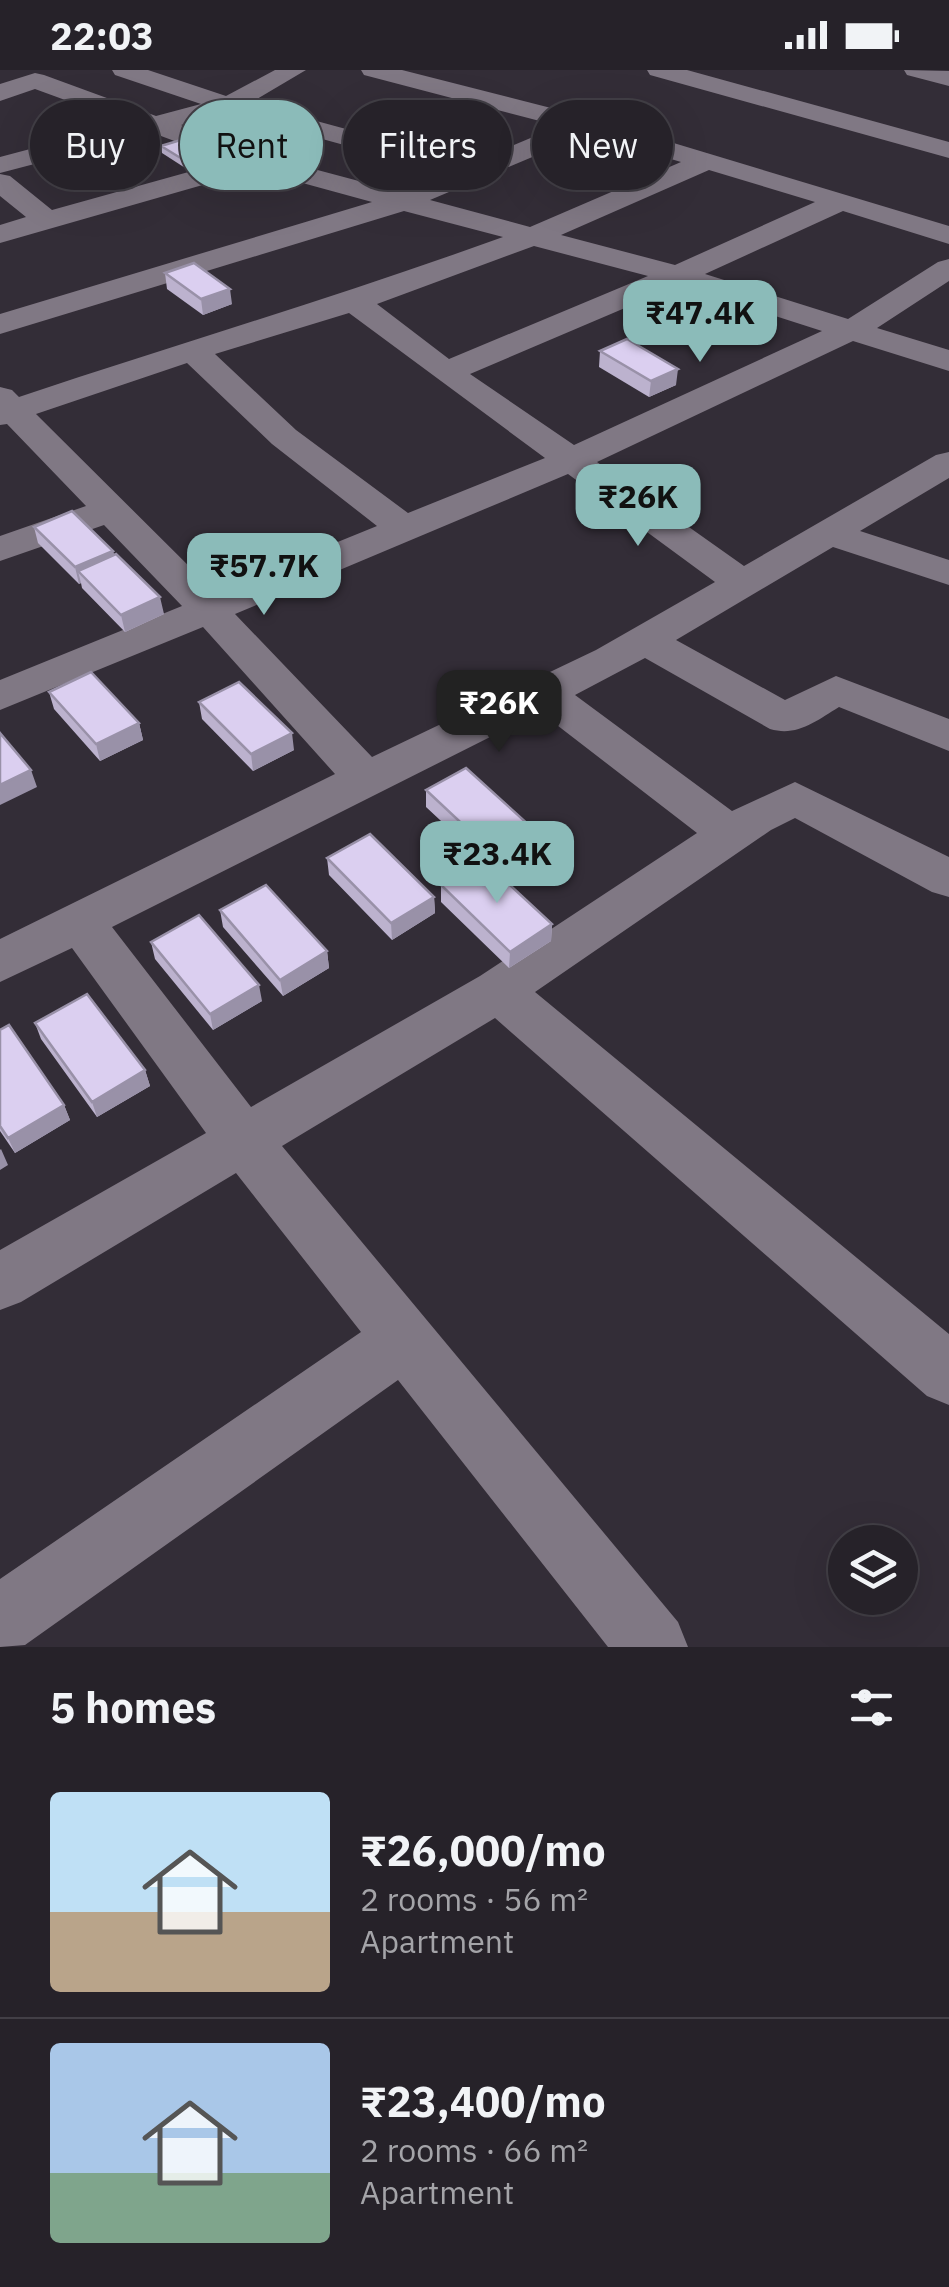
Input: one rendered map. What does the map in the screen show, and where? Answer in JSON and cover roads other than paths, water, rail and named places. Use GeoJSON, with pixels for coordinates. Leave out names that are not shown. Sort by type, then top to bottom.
{"type":"FeatureCollection","features":[{"type":"Feature","properties":{"kind":"street"},"geometry":{"type":"LineString","coordinates":[[124,70],[213,100]]}},
{"type":"Feature","properties":{"kind":"street"},"geometry":{"type":"LineString","coordinates":[[237,100],[294,70]]}},
{"type":"Feature","properties":{"kind":"street"},"geometry":{"type":"LineString","coordinates":[[373,70],[532,111]]}},
{"type":"Feature","properties":{"kind":"street"},"geometry":{"type":"LineString","coordinates":[[660,70],[695,74],[949,150]]}},
{"type":"Feature","properties":{"kind":"street"},"geometry":{"type":"LineString","coordinates":[[916,70],[949,78]]}},
{"type":"Feature","properties":{"kind":"street"},"geometry":{"type":"LineString","coordinates":[[0,93],[36,80],[93,100]]}},
{"type":"Feature","properties":{"kind":"street"},"geometry":{"type":"LineString","coordinates":[[673,152],[949,235]]}},
{"type":"Feature","properties":{"kind":"street"},"geometry":{"type":"LineString","coordinates":[[0,165],[30,157]]}},
{"type":"Feature","properties":{"kind":"street"},"geometry":{"type":"LineString","coordinates":[[366,780],[208,610],[4,408],[354,302],[528,238],[705,162]]}},
{"type":"Feature","properties":{"kind":"street"},"geometry":{"type":"LineString","coordinates":[[0,182],[46,220]]}},
{"type":"Feature","properties":{"kind":"street"},"geometry":{"type":"LineString","coordinates":[[323,182],[678,276],[855,328],[949,361]]}},
{"type":"Feature","properties":{"kind":"street"},"geometry":{"type":"LineString","coordinates":[[0,234],[180,183]]}},
{"type":"Feature","properties":{"kind":"street"},"geometry":{"type":"LineString","coordinates":[[0,324],[399,204],[431,190]]}},
{"type":"Feature","properties":{"kind":"street"},"geometry":{"type":"LineString","coordinates":[[446,372],[678,276],[842,201]]}},
{"type":"Feature","properties":{"kind":"street"},"geometry":{"type":"LineString","coordinates":[[0,696],[571,460],[855,328],[949,268]]}},
{"type":"Feature","properties":{"kind":"street"},"geometry":{"type":"LineString","coordinates":[[354,302],[744,584]]}},
{"type":"Feature","properties":{"kind":"street"},"geometry":{"type":"LineString","coordinates":[[192,350],[284,436],[405,529]]}},
{"type":"Feature","properties":{"kind":"street"},"geometry":{"type":"LineString","coordinates":[[0,962],[646,641],[949,463]]}},
{"type":"Feature","properties":{"kind":"street"},"geometry":{"type":"LineString","coordinates":[[0,549],[107,510]]}},
{"type":"Feature","properties":{"kind":"street"},"geometry":{"type":"LineString","coordinates":[[831,534],[949,574]]}},
{"type":"Feature","properties":{"kind":"street"},"geometry":{"type":"LineString","coordinates":[[646,641],[785,719],[836,690],[949,736]]}},
{"type":"Feature","properties":{"kind":"street"},"geometry":{"type":"LineString","coordinates":[[544,693],[730,834]]}},
{"type":"Feature","properties":{"kind":"street"},"geometry":{"type":"LineString","coordinates":[[0,1282],[498,991],[730,834],[795,798],[949,880]]}},
{"type":"Feature","properties":{"kind":"street"},"geometry":{"type":"LineString","coordinates":[[80,922],[243,1140],[653,1647]]}},
{"type":"Feature","properties":{"kind":"street"},"geometry":{"type":"LineString","coordinates":[[498,991],[949,1374]]}},
{"type":"Feature","properties":{"kind":"street"},"geometry":{"type":"LineString","coordinates":[[0,1620],[404,1339]]}}]}
